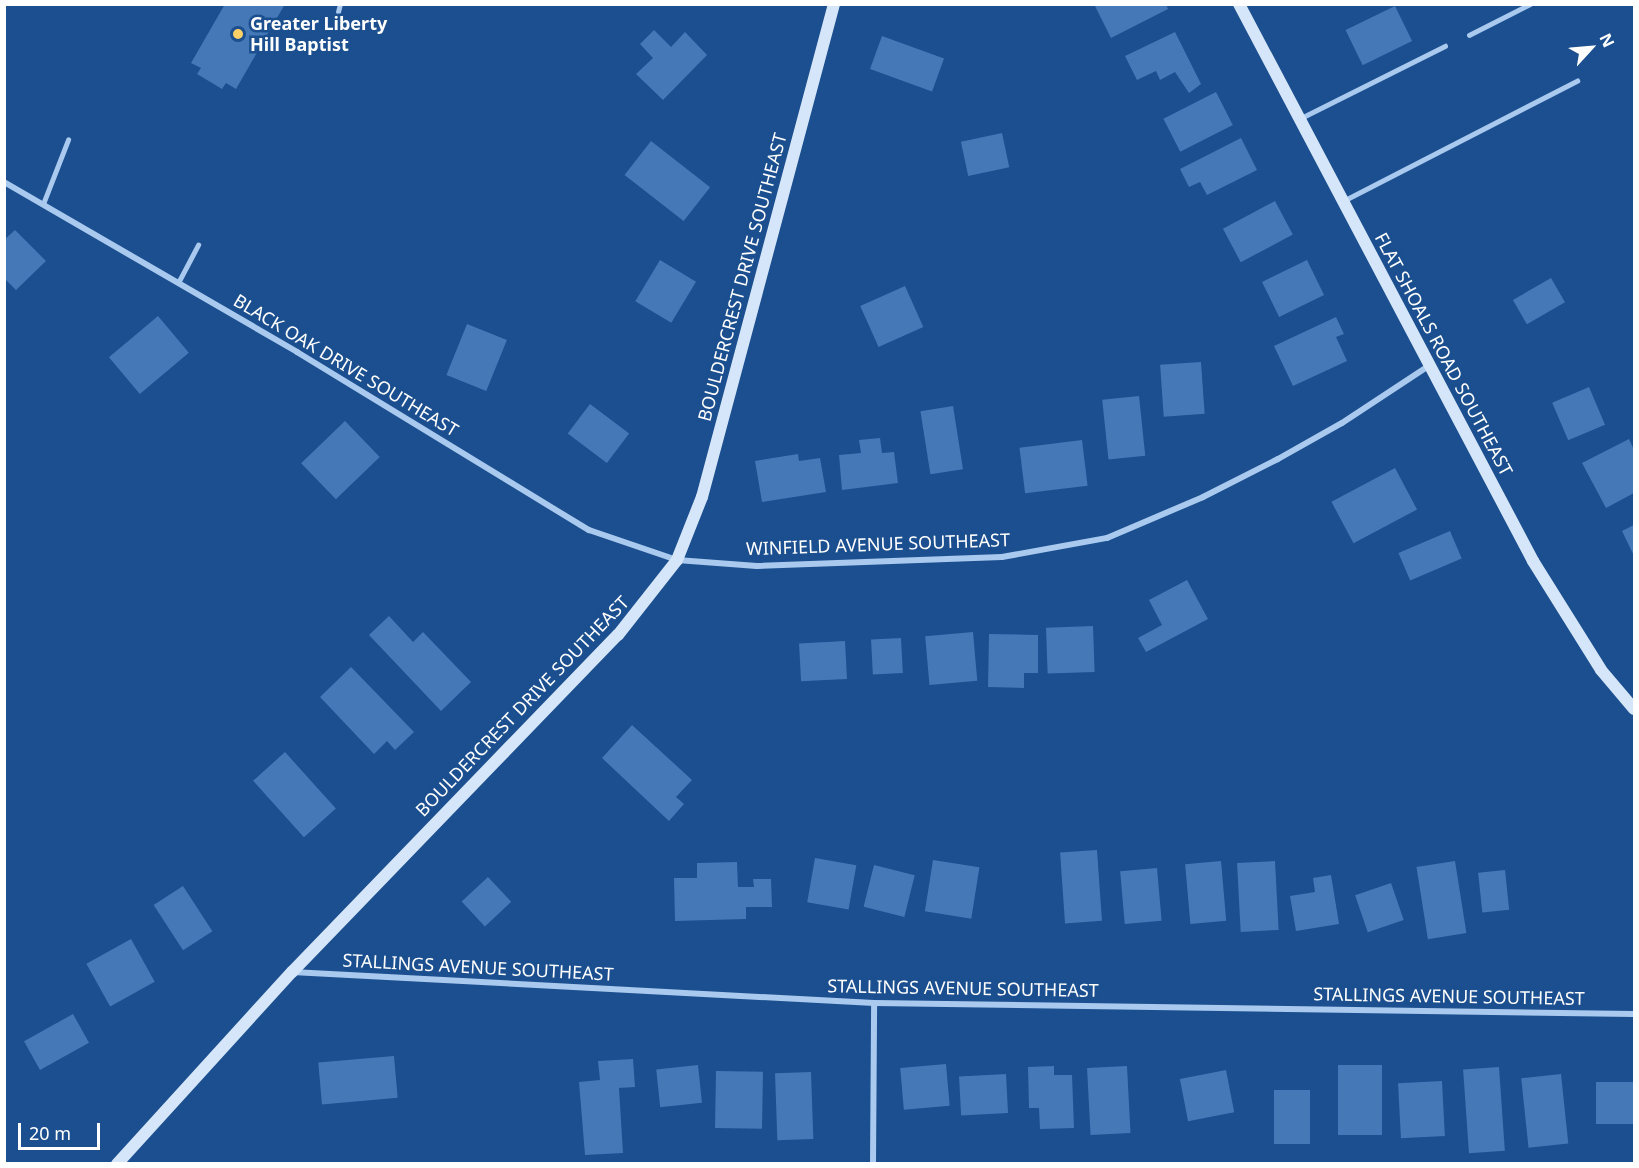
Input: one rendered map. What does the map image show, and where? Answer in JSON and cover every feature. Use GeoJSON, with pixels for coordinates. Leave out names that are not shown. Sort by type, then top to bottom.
{"type":"FeatureCollection","features":[{"type":"Feature","properties":{"kind":"street","name":"BOULDERCREST DRIVE SOUTHEAST"},"geometry":{"type":"LineString","coordinates":[[117,1164],[292,972],[618,635],[677,560],[702,497],[834,4]]}},
{"type":"Feature","properties":{"kind":"street","name":"FLAT SHOALS ROAD SOUTHEAST"},"geometry":{"type":"LineString","coordinates":[[1239,4],[1533,561],[1601,670],[1635,710]]}},
{"type":"Feature","properties":{"kind":"street","name":"BLACK OAK DRIVE SOUTHEAST"},"geometry":{"type":"LineString","coordinates":[[4,182],[178,283],[589,530],[677,560]]}},
{"type":"Feature","properties":{"kind":"street","name":"WINFIELD AVENUE SOUTHEAST"},"geometry":{"type":"LineString","coordinates":[[677,560],[757,566],[1002,556],[1107,538],[1203,497],[1278,459],[1342,423],[1430,365]]}},
{"type":"Feature","properties":{"kind":"street","name":"STALLINGS AVENUE SOUTHEAST"},"geometry":{"type":"LineString","coordinates":[[292,972],[874,1003],[1635,1014]]}},
{"type":"Feature","properties":{"kind":"street"},"geometry":{"type":"LineString","coordinates":[[873,1164],[874,1003]]}},
{"type":"Feature","properties":{"kind":"lane"},"geometry":{"type":"LineString","coordinates":[[338,12],[340,4]]}},
{"type":"Feature","properties":{"kind":"lane"},"geometry":{"type":"LineString","coordinates":[[1469,35],[1530,4]]}},
{"type":"Feature","properties":{"kind":"lane"},"geometry":{"type":"LineString","coordinates":[[1298,119],[1445,46]]}},
{"type":"Feature","properties":{"kind":"lane"},"geometry":{"type":"LineString","coordinates":[[1341,201],[1577,81]]}},
{"type":"Feature","properties":{"kind":"lane"},"geometry":{"type":"LineString","coordinates":[[43,204],[68,140]]}},
{"type":"Feature","properties":{"kind":"lane"},"geometry":{"type":"LineString","coordinates":[[178,283],[198,245]]}},
{"type":"Feature","properties":{"kind":"building","name":"Greater Liberty Hill Baptist"},"geometry":{"type":"Polygon","coordinates":[[[225,4],[285,4],[236,89],[226,83],[222,89],[197,74],[201,68],[191,63],[225,4]]]}},
{"type":"Feature","properties":{"kind":"building"},"geometry":{"type":"Polygon","coordinates":[[[1094,4],[1166,4],[1168,9],[1111,38],[1094,4]]]}},
{"type":"Feature","properties":{"kind":"building"},"geometry":{"type":"Polygon","coordinates":[[[1395,6],[1412,41],[1363,65],[1346,30],[1395,6]]]}},
{"type":"Feature","properties":{"kind":"building"},"geometry":{"type":"Polygon","coordinates":[[[654,30],[671,47],[685,32],[707,55],[663,100],[636,74],[653,58],[640,44],[654,30]]]}},
{"type":"Feature","properties":{"kind":"building"},"geometry":{"type":"Polygon","coordinates":[[[1175,32],[1201,84],[1189,93],[1175,72],[1160,80],[1156,71],[1137,80],[1125,56],[1175,32]]]}},
{"type":"Feature","properties":{"kind":"building"},"geometry":{"type":"Polygon","coordinates":[[[882,36],[944,59],[932,91],[870,69],[882,36]]]}},
{"type":"Feature","properties":{"kind":"building"},"geometry":{"type":"Polygon","coordinates":[[[1216,92],[1233,125],[1180,152],[1163,119],[1216,92]]]}},
{"type":"Feature","properties":{"kind":"building"},"geometry":{"type":"Polygon","coordinates":[[[1002,133],[1009,167],[968,176],[961,142],[1002,133]]]}},
{"type":"Feature","properties":{"kind":"building"},"geometry":{"type":"Polygon","coordinates":[[[1241,138],[1257,170],[1207,195],[1200,182],[1189,187],[1180,169],[1241,138]]]}},
{"type":"Feature","properties":{"kind":"building"},"geometry":{"type":"Polygon","coordinates":[[[651,141],[710,187],[684,221],[625,175],[651,141]]]}},
{"type":"Feature","properties":{"kind":"building"},"geometry":{"type":"Polygon","coordinates":[[[1275,201],[1293,235],[1241,262],[1223,229],[1275,201]]]}},
{"type":"Feature","properties":{"kind":"building"},"geometry":{"type":"Polygon","coordinates":[[[15,230],[46,261],[16,290],[4,278],[4,240],[15,230]]]}},
{"type":"Feature","properties":{"kind":"building"},"geometry":{"type":"Polygon","coordinates":[[[660,260],[696,282],[671,323],[635,301],[660,260]]]}},
{"type":"Feature","properties":{"kind":"building"},"geometry":{"type":"Polygon","coordinates":[[[1307,260],[1324,295],[1279,317],[1262,282],[1307,260]]]}},
{"type":"Feature","properties":{"kind":"building"},"geometry":{"type":"Polygon","coordinates":[[[1551,278],[1565,302],[1527,324],[1513,300],[1551,278]]]}},
{"type":"Feature","properties":{"kind":"building"},"geometry":{"type":"Polygon","coordinates":[[[905,286],[923,327],[879,347],[860,306],[905,286]]]}},
{"type":"Feature","properties":{"kind":"building"},"geometry":{"type":"Polygon","coordinates":[[[158,316],[189,353],[140,394],[109,357],[158,316]]]}},
{"type":"Feature","properties":{"kind":"building"},"geometry":{"type":"Polygon","coordinates":[[[1336,317],[1344,334],[1336,337],[1347,361],[1293,386],[1274,346],[1336,317]]]}},
{"type":"Feature","properties":{"kind":"building"},"geometry":{"type":"Polygon","coordinates":[[[467,324],[507,340],[486,391],[446,375],[467,324]]]}},
{"type":"Feature","properties":{"kind":"building"},"geometry":{"type":"Polygon","coordinates":[[[1201,362],[1205,414],[1164,417],[1160,365],[1201,362]]]}},
{"type":"Feature","properties":{"kind":"building"},"geometry":{"type":"Polygon","coordinates":[[[1589,387],[1605,425],[1568,440],[1552,403],[1589,387]]]}},
{"type":"Feature","properties":{"kind":"building"},"geometry":{"type":"Polygon","coordinates":[[[1139,396],[1145,456],[1108,460],[1102,400],[1139,396]]]}},
{"type":"Feature","properties":{"kind":"building"},"geometry":{"type":"Polygon","coordinates":[[[590,404],[629,433],[607,463],[568,434],[590,404]]]}},
{"type":"Feature","properties":{"kind":"building"},"geometry":{"type":"Polygon","coordinates":[[[953,406],[963,469],[930,474],[920,411],[953,406]]]}},
{"type":"Feature","properties":{"kind":"building"},"geometry":{"type":"Polygon","coordinates":[[[345,421],[380,457],[336,499],[301,463],[345,421]]]}},
{"type":"Feature","properties":{"kind":"building"},"geometry":{"type":"Polygon","coordinates":[[[880,438],[882,453],[894,452],[898,483],[842,490],[839,455],[861,453],[859,440],[880,438]]]}},
{"type":"Feature","properties":{"kind":"building"},"geometry":{"type":"Polygon","coordinates":[[[1629,439],[1634,450],[1634,493],[1606,508],[1582,463],[1629,439]]]}},
{"type":"Feature","properties":{"kind":"building"},"geometry":{"type":"Polygon","coordinates":[[[1082,440],[1088,486],[1025,493],[1019,448],[1082,440]]]}},
{"type":"Feature","properties":{"kind":"building"},"geometry":{"type":"Polygon","coordinates":[[[798,454],[799,461],[820,458],[826,492],[762,502],[755,461],[798,454]]]}},
{"type":"Feature","properties":{"kind":"building"},"geometry":{"type":"Polygon","coordinates":[[[1395,468],[1417,509],[1353,543],[1331,502],[1395,468]]]}},
{"type":"Feature","properties":{"kind":"building"},"geometry":{"type":"Polygon","coordinates":[[[1634,525],[1634,556],[1622,531],[1634,525]]]}},
{"type":"Feature","properties":{"kind":"building"},"geometry":{"type":"Polygon","coordinates":[[[1450,531],[1462,559],[1410,580],[1398,553],[1450,531]]]}},
{"type":"Feature","properties":{"kind":"building"},"geometry":{"type":"Polygon","coordinates":[[[1187,580],[1208,619],[1146,652],[1138,638],[1162,625],[1149,600],[1187,580]]]}},
{"type":"Feature","properties":{"kind":"building"},"geometry":{"type":"Polygon","coordinates":[[[389,616],[413,642],[423,632],[471,682],[441,711],[369,635],[389,616]]]}},
{"type":"Feature","properties":{"kind":"building"},"geometry":{"type":"Polygon","coordinates":[[[1093,626],[1095,672],[1048,674],[1046,628],[1093,626]]]}},
{"type":"Feature","properties":{"kind":"building"},"geometry":{"type":"Polygon","coordinates":[[[973,632],[977,681],[929,685],[925,636],[973,632]]]}},
{"type":"Feature","properties":{"kind":"building"},"geometry":{"type":"Polygon","coordinates":[[[989,634],[1038,635],[1038,673],[1024,673],[1024,688],[988,687],[989,634]]]}},
{"type":"Feature","properties":{"kind":"building"},"geometry":{"type":"Polygon","coordinates":[[[901,638],[903,673],[873,675],[871,640],[901,638]]]}},
{"type":"Feature","properties":{"kind":"building"},"geometry":{"type":"Polygon","coordinates":[[[845,641],[847,679],[801,681],[799,643],[845,641]]]}},
{"type":"Feature","properties":{"kind":"building"},"geometry":{"type":"Polygon","coordinates":[[[351,667],[414,732],[395,750],[387,741],[374,754],[320,697],[351,667]]]}},
{"type":"Feature","properties":{"kind":"building"},"geometry":{"type":"Polygon","coordinates":[[[632,725],[692,780],[676,797],[684,804],[669,821],[602,758],[632,725]]]}},
{"type":"Feature","properties":{"kind":"building"},"geometry":{"type":"Polygon","coordinates":[[[285,752],[336,808],[304,837],[253,781],[285,752]]]}},
{"type":"Feature","properties":{"kind":"building"},"geometry":{"type":"Polygon","coordinates":[[[1097,850],[1102,921],[1065,923],[1060,853],[1097,850]]]}},
{"type":"Feature","properties":{"kind":"building"},"geometry":{"type":"Polygon","coordinates":[[[815,858],[856,865],[849,910],[807,902],[815,858]]]}},
{"type":"Feature","properties":{"kind":"building"},"geometry":{"type":"Polygon","coordinates":[[[933,860],[979,867],[971,919],[925,911],[933,860]]]}},
{"type":"Feature","properties":{"kind":"building"},"geometry":{"type":"Polygon","coordinates":[[[1221,861],[1226,921],[1190,924],[1185,864],[1221,861]]]}},
{"type":"Feature","properties":{"kind":"building"},"geometry":{"type":"Polygon","coordinates":[[[1275,861],[1279,930],[1241,932],[1237,863],[1275,861]]]}},
{"type":"Feature","properties":{"kind":"building"},"geometry":{"type":"Polygon","coordinates":[[[1455,861],[1466,933],[1428,939],[1416,867],[1455,861]]]}},
{"type":"Feature","properties":{"kind":"building"},"geometry":{"type":"Polygon","coordinates":[[[737,862],[738,887],[754,887],[753,879],[771,879],[772,907],[746,907],[746,919],[675,921],[674,878],[697,878],[697,863],[737,862]]]}},
{"type":"Feature","properties":{"kind":"building"},"geometry":{"type":"Polygon","coordinates":[[[874,865],[915,875],[904,917],[864,907],[874,865]]]}},
{"type":"Feature","properties":{"kind":"building"},"geometry":{"type":"Polygon","coordinates":[[[1157,868],[1162,921],[1125,924],[1120,871],[1157,868]]]}},
{"type":"Feature","properties":{"kind":"building"},"geometry":{"type":"Polygon","coordinates":[[[1505,870],[1509,910],[1482,913],[1478,873],[1505,870]]]}},
{"type":"Feature","properties":{"kind":"building"},"geometry":{"type":"Polygon","coordinates":[[[1331,875],[1339,924],[1296,931],[1290,896],[1315,892],[1313,878],[1331,875]]]}},
{"type":"Feature","properties":{"kind":"building"},"geometry":{"type":"Polygon","coordinates":[[[488,877],[511,902],[485,926],[462,902],[488,877]]]}},
{"type":"Feature","properties":{"kind":"building"},"geometry":{"type":"Polygon","coordinates":[[[1391,883],[1404,920],[1368,932],[1355,895],[1391,883]]]}},
{"type":"Feature","properties":{"kind":"building"},"geometry":{"type":"Polygon","coordinates":[[[183,886],[212,931],[183,950],[154,905],[183,886]]]}},
{"type":"Feature","properties":{"kind":"building"},"geometry":{"type":"Polygon","coordinates":[[[131,939],[155,982],[110,1007],[86,964],[131,939]]]}},
{"type":"Feature","properties":{"kind":"building"},"geometry":{"type":"Polygon","coordinates":[[[73,1014],[89,1043],[40,1070],[24,1041],[73,1014]]]}},
{"type":"Feature","properties":{"kind":"building"},"geometry":{"type":"Polygon","coordinates":[[[394,1056],[398,1098],[322,1104],[318,1063],[394,1056]]]}},
{"type":"Feature","properties":{"kind":"building"},"geometry":{"type":"Polygon","coordinates":[[[633,1059],[635,1087],[619,1088],[623,1153],[585,1155],[579,1082],[600,1080],[598,1061],[633,1059]]]}},
{"type":"Feature","properties":{"kind":"building"},"geometry":{"type":"Polygon","coordinates":[[[946,1064],[950,1106],[904,1110],[900,1068],[946,1064]]]}},
{"type":"Feature","properties":{"kind":"building"},"geometry":{"type":"Polygon","coordinates":[[[698,1065],[702,1103],[660,1107],[656,1069],[698,1065]]]}},
{"type":"Feature","properties":{"kind":"building"},"geometry":{"type":"Polygon","coordinates":[[[1338,1065],[1382,1065],[1382,1135],[1338,1135],[1338,1065]]]}},
{"type":"Feature","properties":{"kind":"building"},"geometry":{"type":"Polygon","coordinates":[[[1054,1066],[1054,1075],[1072,1075],[1074,1128],[1040,1129],[1039,1108],[1029,1108],[1028,1067],[1054,1066]]]}},
{"type":"Feature","properties":{"kind":"building"},"geometry":{"type":"Polygon","coordinates":[[[1127,1066],[1131,1133],[1091,1135],[1087,1068],[1127,1066]]]}},
{"type":"Feature","properties":{"kind":"building"},"geometry":{"type":"Polygon","coordinates":[[[1499,1067],[1505,1151],[1469,1153],[1463,1070],[1499,1067]]]}},
{"type":"Feature","properties":{"kind":"building"},"geometry":{"type":"Polygon","coordinates":[[[1226,1070],[1234,1112],[1188,1121],[1180,1079],[1226,1070]]]}},
{"type":"Feature","properties":{"kind":"building"},"geometry":{"type":"Polygon","coordinates":[[[716,1071],[763,1072],[762,1129],[715,1128],[716,1071]]]}},
{"type":"Feature","properties":{"kind":"building"},"geometry":{"type":"Polygon","coordinates":[[[811,1072],[813,1139],[777,1140],[775,1073],[811,1072]]]}},
{"type":"Feature","properties":{"kind":"building"},"geometry":{"type":"Polygon","coordinates":[[[1006,1074],[1008,1113],[961,1115],[959,1076],[1006,1074]]]}},
{"type":"Feature","properties":{"kind":"building"},"geometry":{"type":"Polygon","coordinates":[[[1561,1074],[1568,1144],[1529,1148],[1521,1078],[1561,1074]]]}},
{"type":"Feature","properties":{"kind":"building"},"geometry":{"type":"Polygon","coordinates":[[[1442,1081],[1445,1136],[1401,1138],[1398,1083],[1442,1081]]]}},
{"type":"Feature","properties":{"kind":"building"},"geometry":{"type":"Polygon","coordinates":[[[1596,1082],[1634,1082],[1634,1124],[1596,1124],[1596,1082]]]}},
{"type":"Feature","properties":{"kind":"building"},"geometry":{"type":"Polygon","coordinates":[[[1274,1090],[1310,1090],[1310,1144],[1274,1144],[1274,1090]]]}},
{"type":"Feature","properties":{"kind":"place","name":"Greater Liberty Hill Baptist"},"geometry":{"type":"Point","coordinates":[238,34]}}]}
